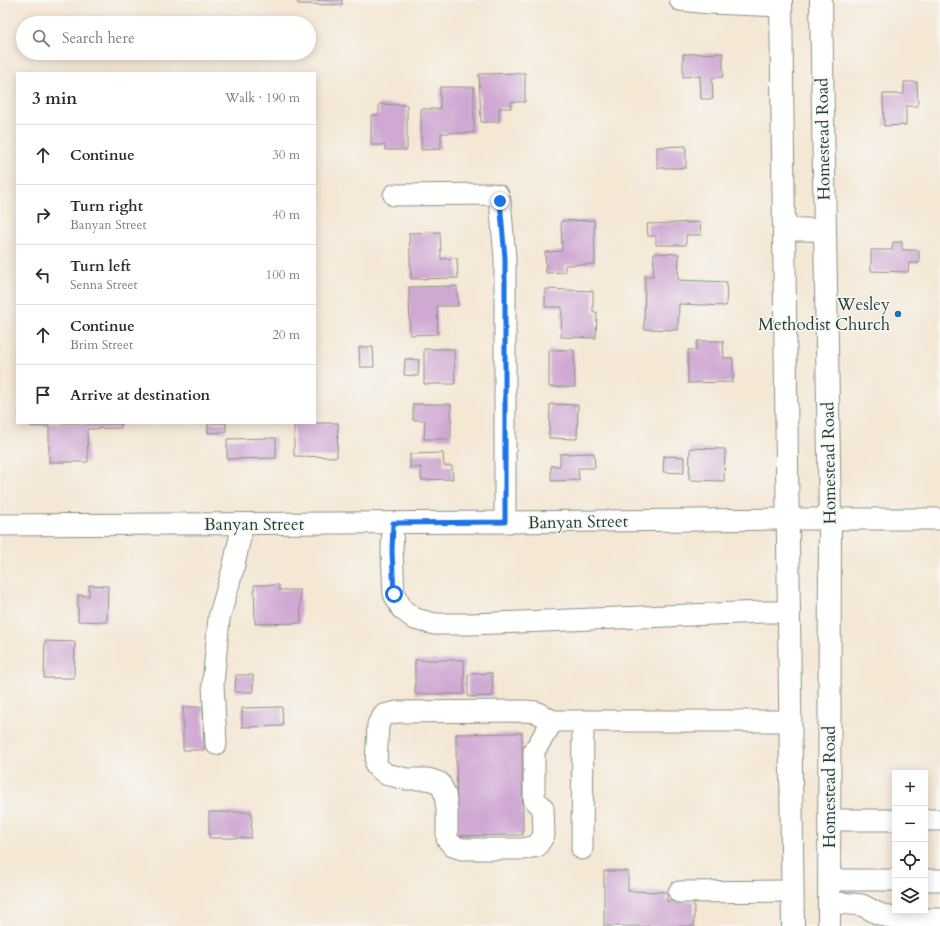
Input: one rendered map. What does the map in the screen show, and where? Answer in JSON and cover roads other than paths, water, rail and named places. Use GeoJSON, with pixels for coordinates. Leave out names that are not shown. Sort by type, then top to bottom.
{"type":"FeatureCollection","features":[{"type":"Feature","properties":{"kind":"main road","name":"Homestead Road"},"geometry":{"type":"LineString","coordinates":[[820,0],[830,519],[829,926]]}},
{"type":"Feature","properties":{"kind":"main road"},"geometry":{"type":"LineString","coordinates":[[781,3],[793,926]]}},
{"type":"Feature","properties":{"kind":"main road"},"geometry":{"type":"LineString","coordinates":[[784,229],[825,230]]}},
{"type":"Feature","properties":{"kind":"street"},"geometry":{"type":"LineString","coordinates":[[680,0],[710,3],[781,3]]}},
{"type":"Feature","properties":{"kind":"street"},"geometry":{"type":"LineString","coordinates":[[394,196],[492,194],[498,196],[500,201],[505,258],[505,522]]}},
{"type":"Feature","properties":{"kind":"street","name":"Banyan Street"},"geometry":{"type":"LineString","coordinates":[[0,525],[940,519]]}},
{"type":"Feature","properties":{"kind":"street"},"geometry":{"type":"LineString","coordinates":[[393,523],[392,552],[394,594],[402,609],[415,619],[435,624],[472,624],[788,612]]}},
{"type":"Feature","properties":{"kind":"street"},"geometry":{"type":"LineString","coordinates":[[216,744],[213,684],[218,618],[233,569],[243,524]]}},
{"type":"Feature","properties":{"kind":"street"},"geometry":{"type":"LineString","coordinates":[[553,720],[534,751],[534,799],[543,808],[544,835],[537,846],[523,850],[462,850],[453,846],[447,839],[447,810],[445,794],[440,783],[428,779],[406,779],[386,774],[376,766],[378,724],[384,716],[397,712],[525,711],[536,712],[553,720],[790,720]]}},
{"type":"Feature","properties":{"kind":"street"},"geometry":{"type":"LineString","coordinates":[[582,849],[583,720]]}},
{"type":"Feature","properties":{"kind":"street"},"geometry":{"type":"LineString","coordinates":[[829,820],[892,820]]}},
{"type":"Feature","properties":{"kind":"street"},"geometry":{"type":"LineString","coordinates":[[928,820],[940,820]]}},
{"type":"Feature","properties":{"kind":"street"},"geometry":{"type":"LineString","coordinates":[[829,880],[892,880]]}},
{"type":"Feature","properties":{"kind":"street"},"geometry":{"type":"LineString","coordinates":[[928,880],[940,880]]}},
{"type":"Feature","properties":{"kind":"street"},"geometry":{"type":"LineString","coordinates":[[679,892],[793,891]]}},
{"type":"Feature","properties":{"kind":"street"},"geometry":{"type":"LineString","coordinates":[[829,902],[862,905],[877,913],[895,919],[940,919]]}},
{"type":"Feature","properties":{"kind":"place","name":"Wesley Methodist Church"},"geometry":{"type":"Point","coordinates":[898,314]}}]}
